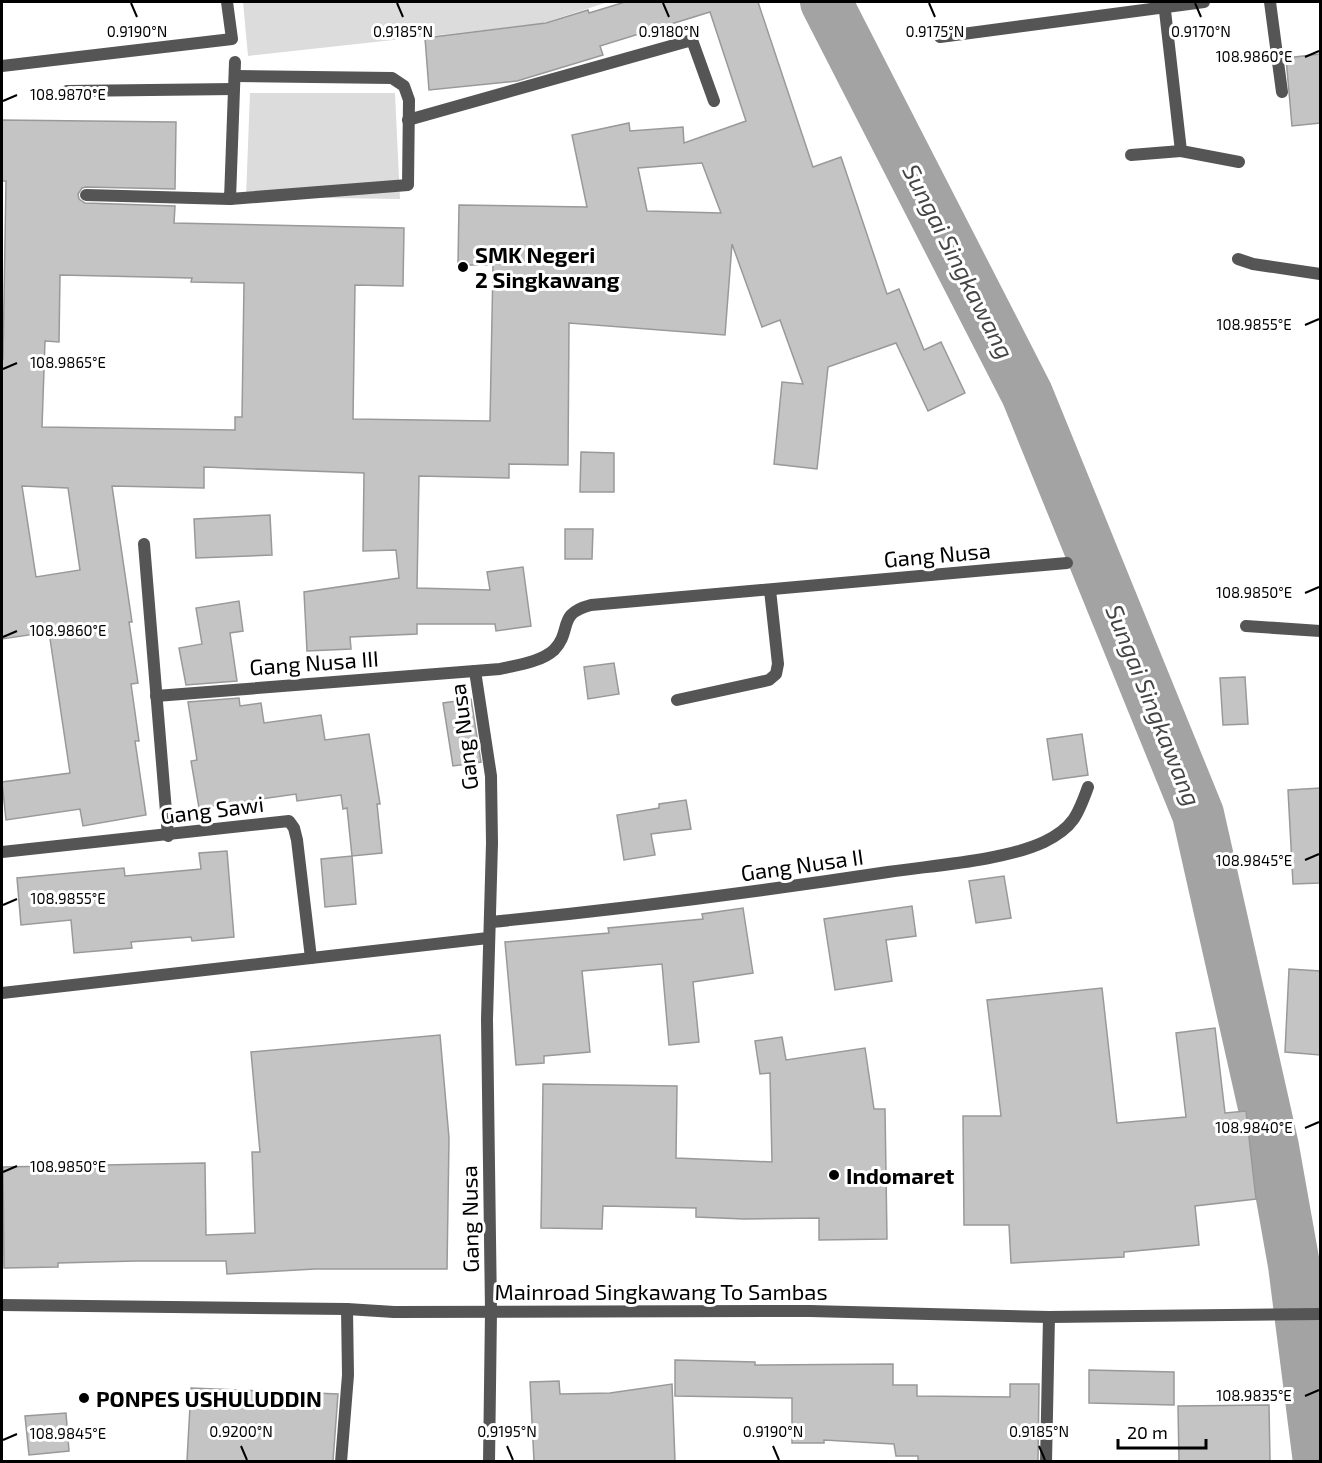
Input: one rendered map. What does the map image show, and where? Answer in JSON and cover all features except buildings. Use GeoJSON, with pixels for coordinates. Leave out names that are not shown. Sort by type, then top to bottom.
{"type":"FeatureCollection","features":[{"type":"Feature","properties":{"kind":"street"},"geometry":{"type":"LineString","coordinates":[[2,66],[232,43],[227,2]]}},
{"type":"Feature","properties":{"kind":"street"},"geometry":{"type":"LineString","coordinates":[[940,37],[1164,4],[1204,2]]}},
{"type":"Feature","properties":{"kind":"street"},"geometry":{"type":"LineString","coordinates":[[1270,2],[1282,92]]}},
{"type":"Feature","properties":{"kind":"street"},"geometry":{"type":"LineString","coordinates":[[1164,4],[1181,152]]}},
{"type":"Feature","properties":{"kind":"street"},"geometry":{"type":"LineString","coordinates":[[408,120],[692,40],[714,101]]}},
{"type":"Feature","properties":{"kind":"street"},"geometry":{"type":"LineString","coordinates":[[230,199],[235,62]]}},
{"type":"Feature","properties":{"kind":"street"},"geometry":{"type":"LineString","coordinates":[[86,195],[230,199],[408,185],[409,100],[405,86],[392,78],[235,76]]}},
{"type":"Feature","properties":{"kind":"street"},"geometry":{"type":"LineString","coordinates":[[67,91],[234,89]]}},
{"type":"Feature","properties":{"kind":"street"},"geometry":{"type":"LineString","coordinates":[[1131,154],[1181,152],[1239,162]]}},
{"type":"Feature","properties":{"kind":"street"},"geometry":{"type":"LineString","coordinates":[[1238,259],[1253,264],[1320,274]]}},
{"type":"Feature","properties":{"kind":"street"},"geometry":{"type":"LineString","coordinates":[[144,544],[168,836]]}},
{"type":"Feature","properties":{"kind":"street","name":"Gang Nusa"},"geometry":{"type":"LineString","coordinates":[[489,1461],[491,1311],[487,1019],[488,938],[491,922],[491,776],[475,671],[522,664],[552,652],[562,640],[570,615],[578,609],[591,605],[1067,563]]}},
{"type":"Feature","properties":{"kind":"street"},"geometry":{"type":"LineString","coordinates":[[677,700],[769,680],[776,674],[770,590]]}},
{"type":"Feature","properties":{"kind":"street"},"geometry":{"type":"LineString","coordinates":[[1246,626],[1320,631]]}},
{"type":"Feature","properties":{"kind":"street","name":"Gang Nusa III"},"geometry":{"type":"LineString","coordinates":[[156,696],[475,671]]}},
{"type":"Feature","properties":{"kind":"street","name":"Gang Nusa II"},"geometry":{"type":"LineString","coordinates":[[491,922],[745,894],[1003,855],[1044,842],[1064,830],[1078,816],[1088,787]]}},
{"type":"Feature","properties":{"kind":"street","name":"Gang Sawi"},"geometry":{"type":"LineString","coordinates":[[2,852],[168,836],[288,821],[294,828],[297,840],[311,958]]}},
{"type":"Feature","properties":{"kind":"street"},"geometry":{"type":"LineString","coordinates":[[2,993],[488,938]]}},
{"type":"Feature","properties":{"kind":"street","name":"Mainroad Singkawang To Sambas"},"geometry":{"type":"LineString","coordinates":[[2,1305],[394,1312],[810,1311],[1049,1317],[1320,1314]]}},
{"type":"Feature","properties":{"kind":"street"},"geometry":{"type":"LineString","coordinates":[[341,1461],[348,1375],[347,1310]]}},
{"type":"Feature","properties":{"kind":"street"},"geometry":{"type":"LineString","coordinates":[[1046,1461],[1049,1317]]}},
{"type":"Feature","properties":{"kind":"shaded area"},"geometry":{"type":"Polygon","coordinates":[[[243,2],[608,2],[540,24],[248,56],[243,2]]]}},
{"type":"Feature","properties":{"kind":"shaded area"},"geometry":{"type":"Polygon","coordinates":[[[250,93],[395,93],[400,199],[246,197],[250,93]]]}},
{"type":"Feature","properties":{"kind":"waterway","name":"Sungai Singkawang"},"geometry":{"type":"LineString","coordinates":[[826,2],[1027,394],[1198,814],[1273,1147],[1294,1265],[1319,1462]]}},
{"type":"Feature","properties":{"kind":"place","name":"SMK Negeri 2 Singkawang"},"geometry":{"type":"Point","coordinates":[463,267]}},
{"type":"Feature","properties":{"kind":"place","name":"Indomaret"},"geometry":{"type":"Point","coordinates":[834,1175]}},
{"type":"Feature","properties":{"kind":"place","name":"PONPES USHULUDDIN"},"geometry":{"type":"Point","coordinates":[84,1398]}}]}
